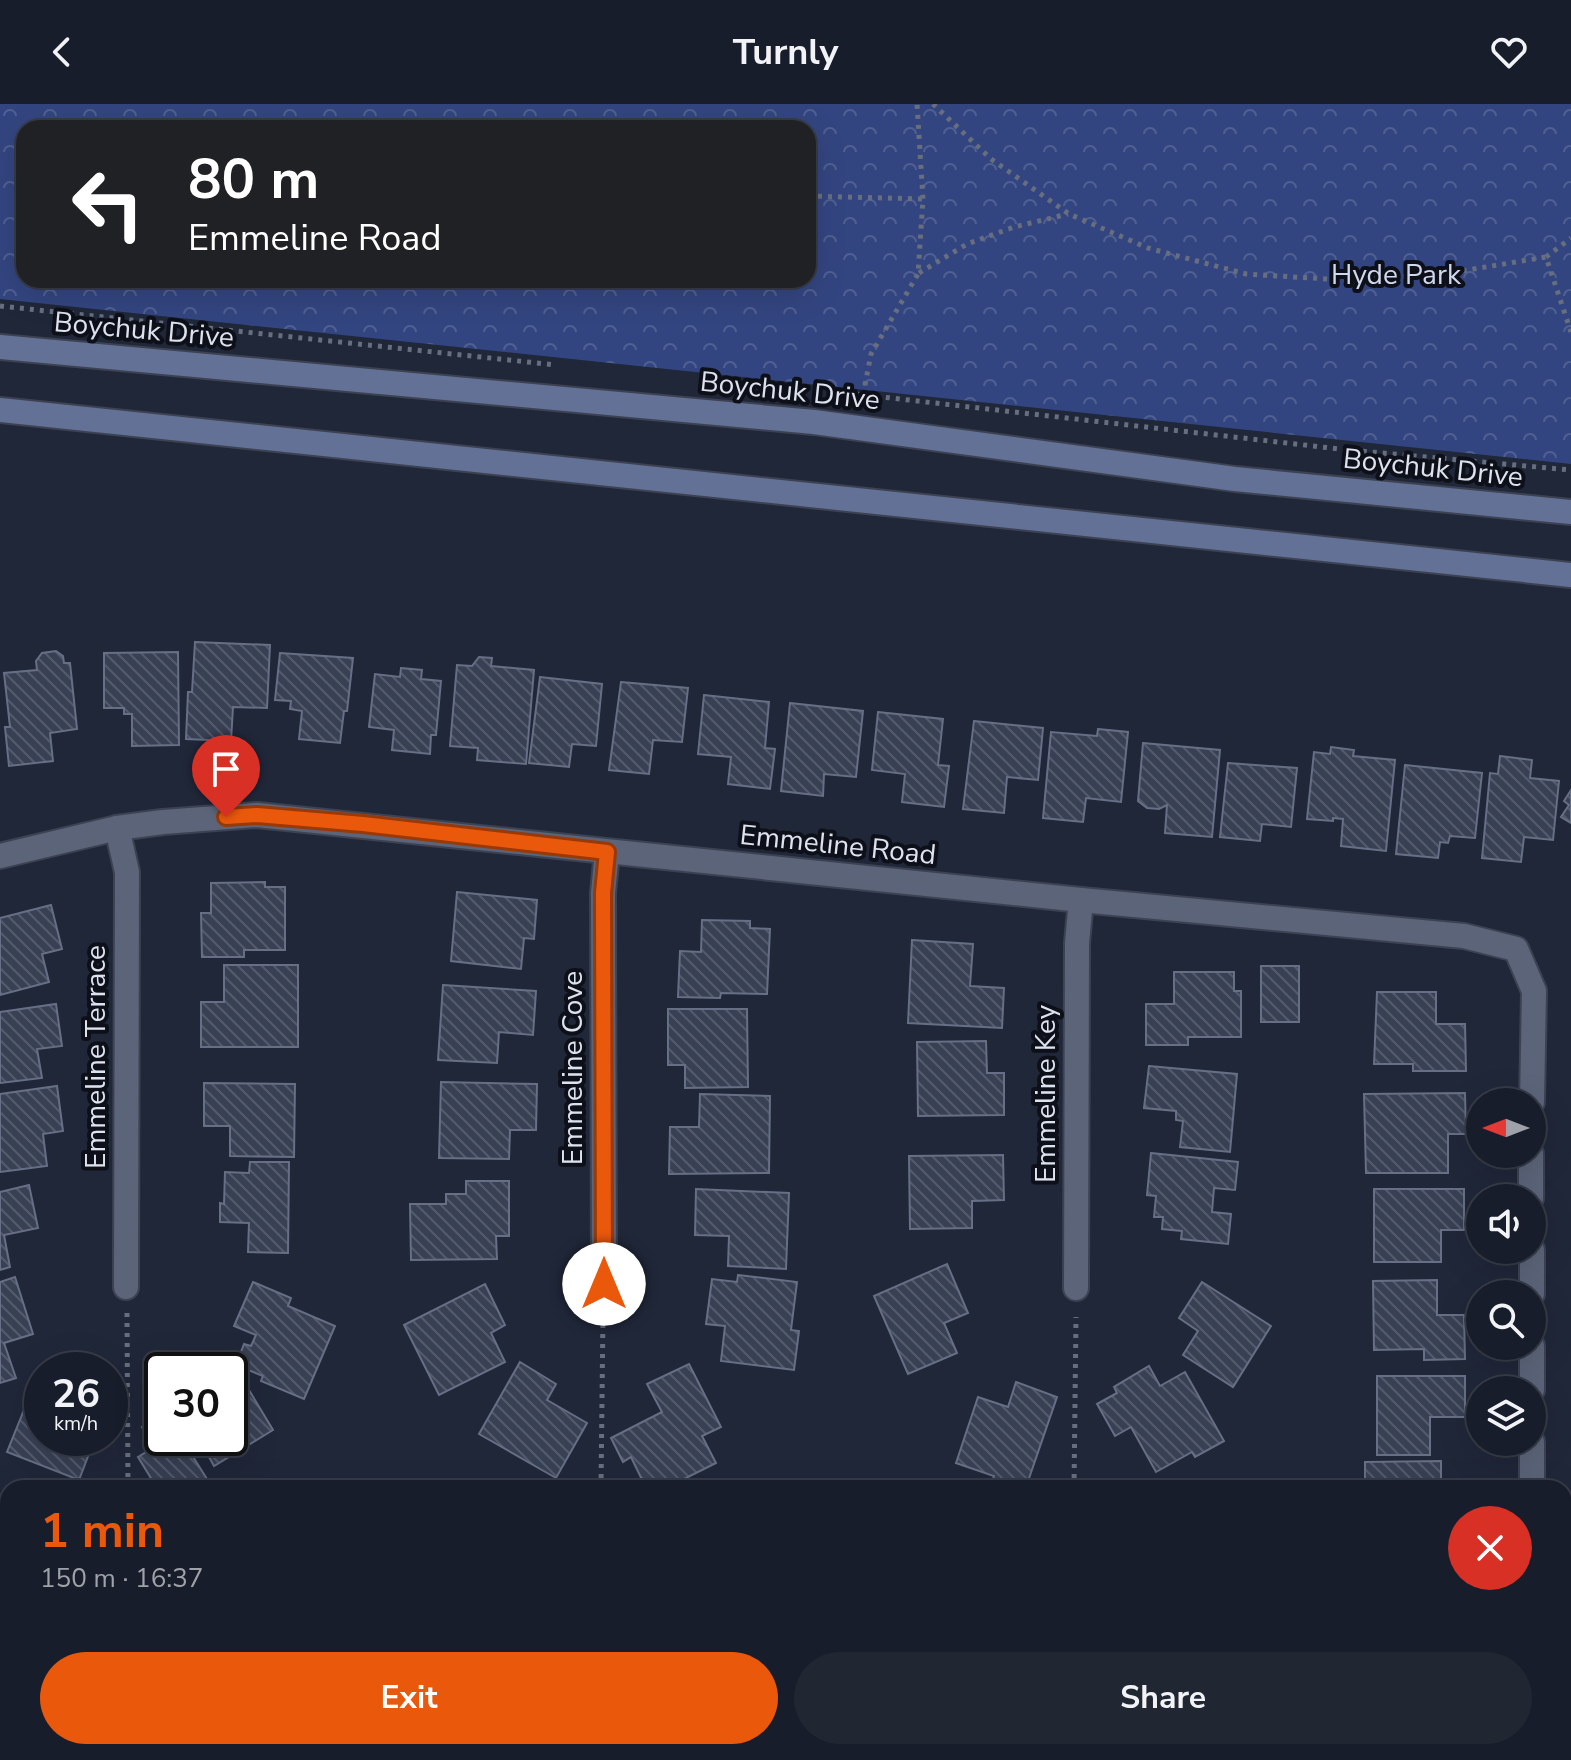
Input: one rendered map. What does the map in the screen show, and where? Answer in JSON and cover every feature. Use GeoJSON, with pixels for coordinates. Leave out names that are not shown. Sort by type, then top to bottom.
{"type":"FeatureCollection","features":[{"type":"Feature","properties":{"kind":"main road","name":"Boychuk Drive"},"geometry":{"type":"LineString","coordinates":[[0,347],[814,422],[1235,479],[1571,512]]}},
{"type":"Feature","properties":{"kind":"main road"},"geometry":{"type":"LineString","coordinates":[[0,410],[1571,575]]}},
{"type":"Feature","properties":{"kind":"street","name":"Emmeline Road"},"geometry":{"type":"LineString","coordinates":[[0,856],[117,828],[257,815],[1464,936],[1516,949],[1534,991],[1532,1088]]}},
{"type":"Feature","properties":{"kind":"street","name":"Emmeline Terrace"},"geometry":{"type":"LineString","coordinates":[[117,828],[127,872],[126,1287]]}},
{"type":"Feature","properties":{"kind":"street","name":"Emmeline Cove"},"geometry":{"type":"LineString","coordinates":[[604,1284],[603,893],[607,852]]}},
{"type":"Feature","properties":{"kind":"street","name":"Emmeline Key"},"geometry":{"type":"LineString","coordinates":[[1076,1288],[1077,943],[1081,900]]}},
{"type":"Feature","properties":{"kind":"street"},"geometry":{"type":"LineString","coordinates":[[1532,1456],[1532,1480]]}},
{"type":"Feature","properties":{"kind":"path"},"geometry":{"type":"LineString","coordinates":[[863,395],[871,354],[918,274],[923,199],[917,104]]}},
{"type":"Feature","properties":{"kind":"path"},"geometry":{"type":"LineString","coordinates":[[933,104],[991,159],[1069,214],[1148,248],[1246,274],[1344,280],[1443,274],[1546,257],[1571,238]]}},
{"type":"Feature","properties":{"kind":"path"},"geometry":{"type":"LineString","coordinates":[[816,196],[923,199]]}},
{"type":"Feature","properties":{"kind":"path"},"geometry":{"type":"LineString","coordinates":[[918,274],[967,244],[1014,227],[1069,214]]}},
{"type":"Feature","properties":{"kind":"path"},"geometry":{"type":"LineString","coordinates":[[1546,257],[1571,332]]}},
{"type":"Feature","properties":{"kind":"path"},"geometry":{"type":"LineString","coordinates":[[601,1480],[604,1284]]}},
{"type":"Feature","properties":{"kind":"path"},"geometry":{"type":"LineString","coordinates":[[126,1287],[128,1480]]}},
{"type":"Feature","properties":{"kind":"path"},"geometry":{"type":"LineString","coordinates":[[1074,1480],[1076,1288]]}},
{"type":"Feature","properties":{"kind":"green space","name":"Hyde Park"},"geometry":{"type":"Polygon","coordinates":[[[0,104],[1571,104],[1571,464],[0,299],[0,104]]]}},
{"type":"Feature","properties":{"kind":"building"},"geometry":{"type":"Polygon","coordinates":[[[195,642],[270,645],[267,708],[233,707],[231,741],[186,739],[195,642]]]}},
{"type":"Feature","properties":{"kind":"building"},"geometry":{"type":"Polygon","coordinates":[[[56,651],[63,656],[64,663],[70,663],[77,729],[50,733],[53,761],[9,766],[5,727],[10,727],[4,673],[37,670],[36,661],[42,653],[56,651]]]}},
{"type":"Feature","properties":{"kind":"building"},"geometry":{"type":"Polygon","coordinates":[[[178,652],[179,745],[132,746],[132,714],[124,714],[124,708],[104,708],[104,653],[178,652]]]}},
{"type":"Feature","properties":{"kind":"building"},"geometry":{"type":"Polygon","coordinates":[[[280,653],[353,658],[340,743],[299,739],[302,711],[290,709],[291,701],[275,700],[280,653]]]}},
{"type":"Feature","properties":{"kind":"building"},"geometry":{"type":"Polygon","coordinates":[[[479,657],[492,658],[491,666],[534,670],[526,764],[477,760],[478,748],[450,746],[457,665],[472,666],[479,657]]]}},
{"type":"Feature","properties":{"kind":"building"},"geometry":{"type":"Polygon","coordinates":[[[401,668],[422,670],[421,679],[441,681],[436,735],[431,735],[430,754],[392,750],[394,730],[369,727],[375,674],[400,677],[401,668]]]}},
{"type":"Feature","properties":{"kind":"building"},"geometry":{"type":"Polygon","coordinates":[[[540,677],[602,684],[596,746],[572,744],[569,767],[529,763],[540,677]]]}},
{"type":"Feature","properties":{"kind":"building"},"geometry":{"type":"Polygon","coordinates":[[[621,682],[688,688],[682,742],[653,740],[649,774],[609,770],[621,682]]]}},
{"type":"Feature","properties":{"kind":"building"},"geometry":{"type":"Polygon","coordinates":[[[704,695],[769,702],[765,748],[775,749],[770,789],[728,784],[731,757],[698,754],[704,695]]]}},
{"type":"Feature","properties":{"kind":"building"},"geometry":{"type":"Polygon","coordinates":[[[790,703],[863,711],[856,777],[824,774],[823,796],[781,791],[790,703]]]}},
{"type":"Feature","properties":{"kind":"building"},"geometry":{"type":"Polygon","coordinates":[[[878,712],[943,719],[938,765],[949,766],[944,807],[902,802],[905,774],[872,770],[878,712]]]}},
{"type":"Feature","properties":{"kind":"building"},"geometry":{"type":"Polygon","coordinates":[[[974,721],[1043,728],[1038,780],[1007,777],[1004,813],[963,809],[974,721]]]}},
{"type":"Feature","properties":{"kind":"building"},"geometry":{"type":"Polygon","coordinates":[[[1098,729],[1128,732],[1121,802],[1086,798],[1083,822],[1043,818],[1051,732],[1097,736],[1098,729]]]}},
{"type":"Feature","properties":{"kind":"building"},"geometry":{"type":"Polygon","coordinates":[[[1143,743],[1220,750],[1212,837],[1165,833],[1167,805],[1159,809],[1147,808],[1138,801],[1143,743]]]}},
{"type":"Feature","properties":{"kind":"building"},"geometry":{"type":"Polygon","coordinates":[[[1331,747],[1354,750],[1353,756],[1395,760],[1386,851],[1341,846],[1343,819],[1307,819],[1314,752],[1330,754],[1331,747]]]}},
{"type":"Feature","properties":{"kind":"building"},"geometry":{"type":"Polygon","coordinates":[[[1500,756],[1532,760],[1530,778],[1559,781],[1553,840],[1524,837],[1521,862],[1482,858],[1490,773],[1498,774],[1500,756]]]}},
{"type":"Feature","properties":{"kind":"building"},"geometry":{"type":"Polygon","coordinates":[[[1228,763],[1297,768],[1291,827],[1262,824],[1260,841],[1220,837],[1228,763]]]}},
{"type":"Feature","properties":{"kind":"building"},"geometry":{"type":"Polygon","coordinates":[[[1405,765],[1482,773],[1475,838],[1450,836],[1448,843],[1440,842],[1438,858],[1396,854],[1405,765]]]}},
{"type":"Feature","properties":{"kind":"building"},"geometry":{"type":"Polygon","coordinates":[[[1571,790],[1571,823],[1561,817],[1569,805],[1564,801],[1571,790]]]}},
{"type":"Feature","properties":{"kind":"building"},"geometry":{"type":"Polygon","coordinates":[[[265,882],[265,887],[285,887],[285,950],[244,950],[244,957],[202,957],[201,913],[211,913],[211,883],[265,882]]]}},
{"type":"Feature","properties":{"kind":"building"},"geometry":{"type":"Polygon","coordinates":[[[457,892],[537,900],[534,939],[524,938],[521,969],[451,961],[457,892]]]}},
{"type":"Feature","properties":{"kind":"building"},"geometry":{"type":"Polygon","coordinates":[[[51,905],[62,949],[42,954],[49,982],[0,995],[0,918],[51,905]]]}},
{"type":"Feature","properties":{"kind":"building"},"geometry":{"type":"Polygon","coordinates":[[[702,920],[750,921],[750,928],[770,929],[767,994],[721,993],[720,998],[678,997],[680,951],[701,952],[702,920]]]}},
{"type":"Feature","properties":{"kind":"building"},"geometry":{"type":"Polygon","coordinates":[[[912,940],[973,944],[970,986],[1004,988],[1002,1028],[908,1023],[912,940]]]}},
{"type":"Feature","properties":{"kind":"building"},"geometry":{"type":"Polygon","coordinates":[[[224,965],[298,965],[298,1047],[201,1047],[201,1002],[224,1002],[224,965]]]}},
{"type":"Feature","properties":{"kind":"building"},"geometry":{"type":"Polygon","coordinates":[[[1261,966],[1299,966],[1299,1022],[1261,1022],[1261,966]]]}},
{"type":"Feature","properties":{"kind":"building"},"geometry":{"type":"Polygon","coordinates":[[[1174,972],[1234,972],[1234,991],[1241,991],[1241,1037],[1188,1037],[1188,1045],[1146,1045],[1146,1004],[1174,1004],[1174,972]]]}},
{"type":"Feature","properties":{"kind":"building"},"geometry":{"type":"Polygon","coordinates":[[[443,985],[536,991],[533,1035],[499,1032],[497,1063],[438,1060],[443,985]]]}},
{"type":"Feature","properties":{"kind":"building"},"geometry":{"type":"Polygon","coordinates":[[[1377,992],[1436,992],[1436,1024],[1465,1024],[1466,1071],[1413,1071],[1413,1064],[1374,1064],[1377,992]]]}},
{"type":"Feature","properties":{"kind":"building"},"geometry":{"type":"Polygon","coordinates":[[[56,1004],[62,1046],[37,1049],[42,1078],[0,1083],[0,1012],[56,1004]]]}},
{"type":"Feature","properties":{"kind":"building"},"geometry":{"type":"Polygon","coordinates":[[[668,1009],[747,1009],[748,1087],[685,1088],[685,1065],[668,1065],[668,1009]]]}},
{"type":"Feature","properties":{"kind":"building"},"geometry":{"type":"Polygon","coordinates":[[[986,1041],[987,1073],[1004,1073],[1004,1115],[918,1116],[917,1042],[986,1041]]]}},
{"type":"Feature","properties":{"kind":"building"},"geometry":{"type":"Polygon","coordinates":[[[1149,1066],[1237,1074],[1230,1152],[1180,1147],[1183,1121],[1176,1120],[1176,1111],[1144,1108],[1149,1066]]]}},
{"type":"Feature","properties":{"kind":"building"},"geometry":{"type":"Polygon","coordinates":[[[441,1082],[537,1084],[536,1130],[510,1130],[509,1159],[439,1158],[441,1082]]]}},
{"type":"Feature","properties":{"kind":"building"},"geometry":{"type":"Polygon","coordinates":[[[204,1083],[295,1084],[294,1157],[230,1156],[230,1126],[204,1126],[204,1083]]]}},
{"type":"Feature","properties":{"kind":"building"},"geometry":{"type":"Polygon","coordinates":[[[57,1086],[63,1131],[43,1134],[47,1166],[0,1172],[0,1094],[57,1086]]]}},
{"type":"Feature","properties":{"kind":"building"},"geometry":{"type":"Polygon","coordinates":[[[1465,1093],[1466,1134],[1448,1134],[1448,1173],[1366,1173],[1364,1094],[1465,1093]]]}},
{"type":"Feature","properties":{"kind":"building"},"geometry":{"type":"Polygon","coordinates":[[[700,1094],[770,1096],[769,1173],[669,1174],[670,1127],[699,1127],[700,1094]]]}},
{"type":"Feature","properties":{"kind":"building"},"geometry":{"type":"Polygon","coordinates":[[[1151,1153],[1238,1162],[1235,1190],[1214,1188],[1212,1212],[1231,1214],[1228,1244],[1181,1239],[1182,1231],[1162,1229],[1163,1217],[1154,1217],[1156,1196],[1147,1195],[1151,1153]]]}},
{"type":"Feature","properties":{"kind":"building"},"geometry":{"type":"Polygon","coordinates":[[[1003,1155],[1004,1200],[972,1201],[972,1228],[910,1229],[909,1156],[1003,1155]]]}},
{"type":"Feature","properties":{"kind":"building"},"geometry":{"type":"Polygon","coordinates":[[[250,1162],[289,1162],[288,1253],[248,1252],[249,1223],[220,1222],[225,1172],[249,1173],[250,1162]]]}},
{"type":"Feature","properties":{"kind":"building"},"geometry":{"type":"Polygon","coordinates":[[[466,1181],[509,1181],[509,1236],[496,1236],[497,1259],[411,1260],[410,1204],[446,1204],[446,1194],[466,1194],[466,1181]]]}},
{"type":"Feature","properties":{"kind":"building"},"geometry":{"type":"Polygon","coordinates":[[[29,1185],[38,1228],[4,1235],[10,1267],[0,1270],[0,1192],[29,1185]]]}},
{"type":"Feature","properties":{"kind":"building"},"geometry":{"type":"Polygon","coordinates":[[[696,1189],[789,1193],[786,1269],[728,1266],[729,1236],[695,1235],[696,1189]]]}},
{"type":"Feature","properties":{"kind":"building"},"geometry":{"type":"Polygon","coordinates":[[[1374,1189],[1464,1189],[1464,1230],[1441,1230],[1441,1262],[1374,1262],[1374,1189]]]}},
{"type":"Feature","properties":{"kind":"building"},"geometry":{"type":"Polygon","coordinates":[[[947,1264],[968,1313],[944,1323],[957,1353],[908,1374],[874,1296],[947,1264]]]}},
{"type":"Feature","properties":{"kind":"building"},"geometry":{"type":"Polygon","coordinates":[[[738,1275],[797,1282],[791,1330],[799,1331],[794,1370],[721,1361],[725,1326],[706,1324],[712,1279],[737,1282],[738,1275]]]}},
{"type":"Feature","properties":{"kind":"building"},"geometry":{"type":"Polygon","coordinates":[[[15,1277],[33,1334],[4,1343],[16,1378],[0,1383],[0,1282],[15,1277]]]}},
{"type":"Feature","properties":{"kind":"building"},"geometry":{"type":"Polygon","coordinates":[[[1437,1280],[1437,1315],[1464,1315],[1465,1359],[1424,1360],[1424,1349],[1374,1350],[1373,1281],[1437,1280]]]}},
{"type":"Feature","properties":{"kind":"building"},"geometry":{"type":"Polygon","coordinates":[[[253,1282],[291,1298],[288,1306],[335,1326],[304,1399],[261,1381],[263,1376],[248,1370],[248,1352],[241,1352],[244,1344],[251,1346],[256,1335],[234,1326],[253,1282]]]}},
{"type":"Feature","properties":{"kind":"building"},"geometry":{"type":"Polygon","coordinates":[[[1202,1282],[1271,1326],[1233,1387],[1183,1355],[1198,1331],[1179,1318],[1202,1282]]]}},
{"type":"Feature","properties":{"kind":"building"},"geometry":{"type":"Polygon","coordinates":[[[485,1284],[505,1325],[491,1333],[505,1362],[439,1395],[404,1325],[485,1284]]]}},
{"type":"Feature","properties":{"kind":"building"},"geometry":{"type":"Polygon","coordinates":[[[520,1362],[556,1384],[547,1400],[587,1423],[556,1478],[479,1434],[520,1362]]]}},
{"type":"Feature","properties":{"kind":"building"},"geometry":{"type":"Polygon","coordinates":[[[689,1364],[721,1427],[702,1436],[716,1463],[682,1480],[642,1480],[631,1457],[623,1462],[611,1438],[662,1412],[647,1384],[689,1364]]]}},
{"type":"Feature","properties":{"kind":"building"},"geometry":{"type":"Polygon","coordinates":[[[1149,1366],[1160,1386],[1185,1372],[1224,1441],[1195,1457],[1192,1452],[1156,1472],[1131,1427],[1115,1436],[1097,1404],[1117,1393],[1114,1387],[1149,1366]]]}},
{"type":"Feature","properties":{"kind":"building"},"geometry":{"type":"Polygon","coordinates":[[[1377,1376],[1465,1376],[1465,1417],[1430,1417],[1430,1455],[1377,1455],[1377,1376]]]}},
{"type":"Feature","properties":{"kind":"building"},"geometry":{"type":"Polygon","coordinates":[[[1016,1382],[1057,1397],[1028,1480],[993,1480],[994,1476],[956,1463],[978,1397],[1008,1407],[1016,1382]]]}},
{"type":"Feature","properties":{"kind":"building"},"geometry":{"type":"Polygon","coordinates":[[[248,1388],[273,1430],[248,1445],[248,1388]]]}},
{"type":"Feature","properties":{"kind":"building"},"geometry":{"type":"Polygon","coordinates":[[[24,1410],[24,1456],[88,1456],[79,1480],[7,1452],[24,1410]]]}},
{"type":"Feature","properties":{"kind":"building"},"geometry":{"type":"Polygon","coordinates":[[[144,1453],[144,1456],[193,1456],[208,1480],[152,1480],[138,1457],[144,1453]]]}},
{"type":"Feature","properties":{"kind":"building"},"geometry":{"type":"Polygon","coordinates":[[[208,1456],[230,1456],[214,1466],[208,1456]]]}},
{"type":"Feature","properties":{"kind":"building"},"geometry":{"type":"Polygon","coordinates":[[[1441,1461],[1441,1480],[1365,1480],[1365,1462],[1441,1461]]]}},
{"type":"Feature","properties":{"kind":"route"},"geometry":{"type":"LineString","coordinates":[[226,817],[257,815],[363,824],[607,852],[603,893],[604,1284]]}}]}
